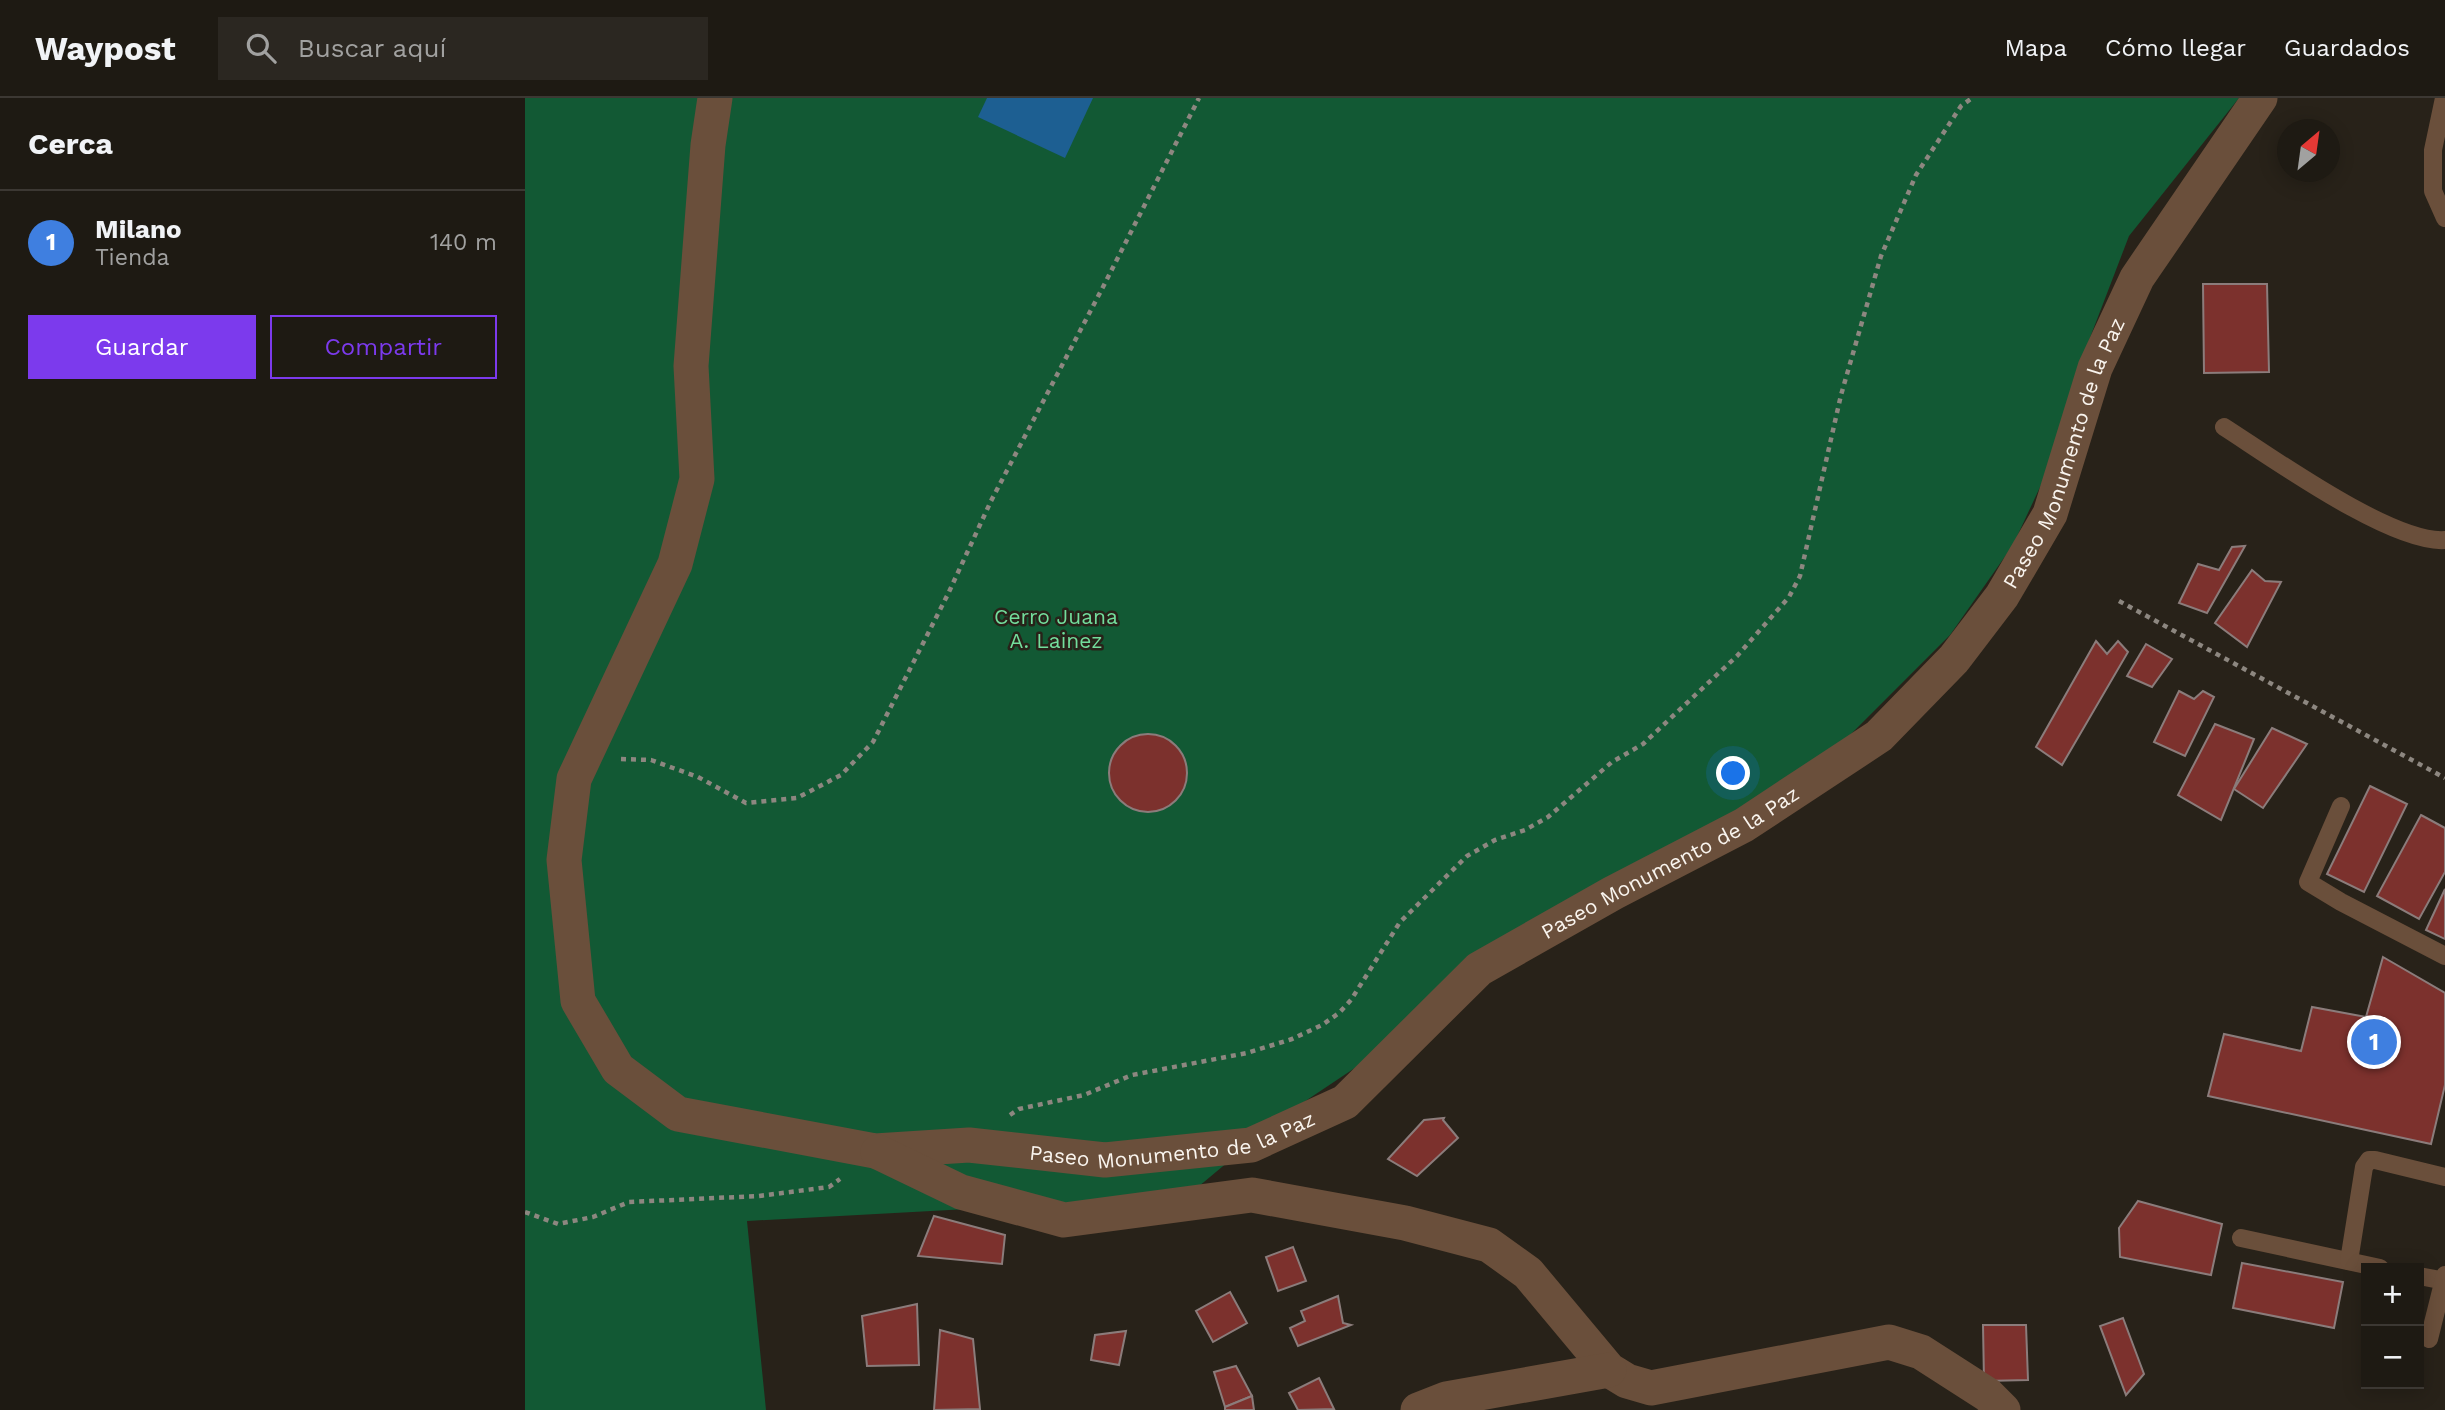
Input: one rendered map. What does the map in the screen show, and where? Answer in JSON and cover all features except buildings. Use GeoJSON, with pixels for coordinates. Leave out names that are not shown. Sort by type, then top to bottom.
{"type":"FeatureCollection","features":[{"type":"Feature","properties":{"kind":"street","name":"Paseo Monumento de la Paz"},"geometry":{"type":"LineString","coordinates":[[715,98],[708,145],[691,366],[697,479],[675,564],[574,779],[564,860],[578,1001],[618,1069],[678,1114],[875,1151],[969,1145],[1105,1160],[1251,1145],[1345,1102],[1479,969],[1613,893],[1744,825],[1879,736],[1954,659],[2002,596],[2050,514],[2095,368],[2137,278],[2260,98]]}},
{"type":"Feature","properties":{"kind":"street"},"geometry":{"type":"LineString","coordinates":[[875,1151],[961,1192],[1063,1220],[1252,1195],[1405,1223],[1489,1245],[1528,1273],[1609,1370],[1627,1381],[1651,1388],[1889,1342],[1921,1352],[1988,1395],[2003,1410]]}},
{"type":"Feature","properties":{"kind":"street"},"geometry":{"type":"LineString","coordinates":[[1418,1410],[1446,1399],[1609,1370]]}},
{"type":"Feature","properties":{"kind":"lane"},"geometry":{"type":"LineString","coordinates":[[2444,98],[2433,150],[2433,191],[2445,218]]}},
{"type":"Feature","properties":{"kind":"lane"},"geometry":{"type":"LineString","coordinates":[[2224,427],[2385,525],[2435,541],[2445,540]]}},
{"type":"Feature","properties":{"kind":"lane"},"geometry":{"type":"LineString","coordinates":[[2340,806],[2308,882],[2445,956]]}},
{"type":"Feature","properties":{"kind":"lane"},"geometry":{"type":"LineString","coordinates":[[2349,1261],[2364,1167],[2369,1160],[2445,1177]]}},
{"type":"Feature","properties":{"kind":"lane"},"geometry":{"type":"LineString","coordinates":[[2241,1238],[2361,1264]]}},
{"type":"Feature","properties":{"kind":"lane"},"geometry":{"type":"LineString","coordinates":[[2424,1277],[2444,1279],[2431,1340]]}},
{"type":"Feature","properties":{"kind":"path"},"geometry":{"type":"LineString","coordinates":[[584,759],[651,760],[698,776],[746,803],[797,798],[841,775],[873,742],[948,594],[991,501],[1199,98]]}},
{"type":"Feature","properties":{"kind":"path"},"geometry":{"type":"LineString","coordinates":[[969,1145],[1019,1109],[1084,1095],[1132,1075],[1247,1053],[1292,1039],[1322,1025],[1351,1000],[1400,922],[1467,856],[1495,840],[1525,830],[1548,817],[1612,762],[1643,744],[1737,656],[1790,597],[1800,576],[1842,395],[1881,256],[1916,175],[1961,106],[1972,98]]}},
{"type":"Feature","properties":{"kind":"path"},"geometry":{"type":"LineString","coordinates":[[2119,601],[2445,778]]}},
{"type":"Feature","properties":{"kind":"path"},"geometry":{"type":"LineString","coordinates":[[525,1212],[558,1224],[593,1217],[629,1202],[759,1196],[829,1187],[875,1151]]}},
{"type":"Feature","properties":{"kind":"green space","name":"Cerro Juana A. Lainez"},"geometry":{"type":"Polygon","coordinates":[[[525,98],[2239,98],[2129,236],[2083,356],[2048,470],[2013,545],[1950,635],[1830,755],[1672,856],[1283,1116],[1186,1197],[747,1221],[766,1410],[525,1410],[525,98]]]}},
{"type":"Feature","properties":{"kind":"water"},"geometry":{"type":"Polygon","coordinates":[[[987,98],[1093,98],[1065,158],[978,117],[987,98]]]}},
{"type":"Feature","properties":{"kind":"place","name":"Milano"},"geometry":{"type":"Point","coordinates":[2374,1042]}}]}
